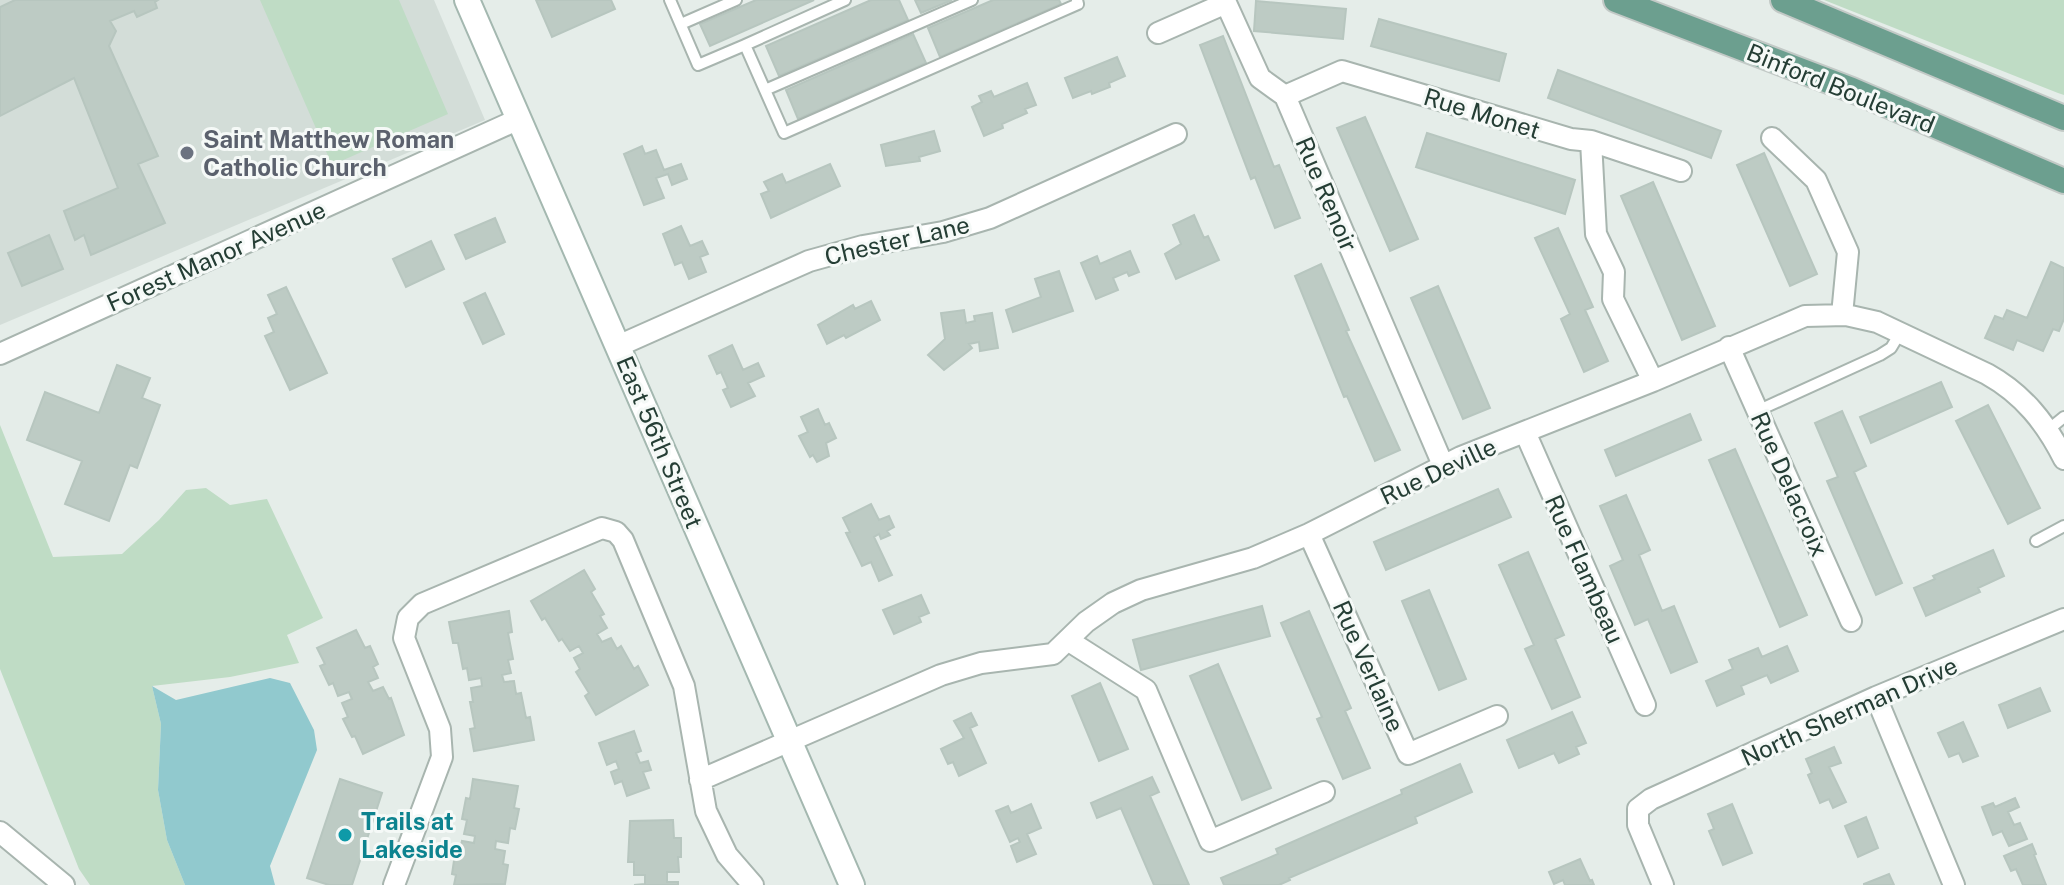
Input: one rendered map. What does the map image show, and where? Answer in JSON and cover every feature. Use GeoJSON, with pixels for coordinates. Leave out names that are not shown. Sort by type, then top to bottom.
{"type":"FeatureCollection","features":[{"type":"Feature","properties":{"kind":"main road","name":"Binford Boulevard"},"geometry":{"type":"LineString","coordinates":[[1616,0],[1852,90],[2064,181]]}},
{"type":"Feature","properties":{"kind":"main road"},"geometry":{"type":"LineString","coordinates":[[1783,0],[2064,118]]}},
{"type":"Feature","properties":{"kind":"street","name":"East 56th Street"},"geometry":{"type":"LineString","coordinates":[[467,0],[852,885]]}},
{"type":"Feature","properties":{"kind":"street","name":"Rue Renoir"},"geometry":{"type":"LineString","coordinates":[[1158,33],[1226,3],[1260,78],[1285,96],[1443,465]]}},
{"type":"Feature","properties":{"kind":"street","name":"Rue Monet"},"geometry":{"type":"LineString","coordinates":[[1285,96],[1342,71],[1571,139],[1591,141],[1681,171]]}},
{"type":"Feature","properties":{"kind":"street","name":"Forest Manor Avenue"},"geometry":{"type":"LineString","coordinates":[[0,354],[519,119]]}},
{"type":"Feature","properties":{"kind":"street","name":"Chester Lane"},"geometry":{"type":"LineString","coordinates":[[618,346],[809,261],[863,246],[943,232],[990,218],[1176,134]]}},
{"type":"Feature","properties":{"kind":"street"},"geometry":{"type":"LineString","coordinates":[[1772,138],[1816,180],[1848,252],[1842,315]]}},
{"type":"Feature","properties":{"kind":"street"},"geometry":{"type":"LineString","coordinates":[[1591,141],[1596,234],[1614,272],[1613,299],[1653,381]]}},
{"type":"Feature","properties":{"kind":"street","name":"Rue Deville"},"geometry":{"type":"LineString","coordinates":[[700,780],[941,675],[981,663],[1053,654],[1086,622],[1113,603],[1141,590],[1253,558],[1309,534],[1443,465],[1805,316],[1842,315],[1877,322],[2002,382],[2027,404],[2056,423],[2064,459]]}},
{"type":"Feature","properties":{"kind":"street","name":"Rue Delacroix"},"geometry":{"type":"LineString","coordinates":[[1729,347],[1851,621]]}},
{"type":"Feature","properties":{"kind":"street","name":"Rue Flambeau"},"geometry":{"type":"LineString","coordinates":[[1525,432],[1645,705]]}},
{"type":"Feature","properties":{"kind":"street"},"geometry":{"type":"LineString","coordinates":[[394,885],[442,757],[443,745],[440,729],[404,638],[406,623],[413,610],[602,528],[616,532],[623,540],[684,686],[706,811],[718,841],[736,868],[753,885]]}},
{"type":"Feature","properties":{"kind":"street","name":"Rue Verlaine"},"geometry":{"type":"LineString","coordinates":[[1309,534],[1408,754],[1497,716]]}},
{"type":"Feature","properties":{"kind":"street","name":"North Sherman Drive"},"geometry":{"type":"LineString","coordinates":[[1663,885],[1638,825],[1638,809],[1651,799],[1876,697],[2064,619]]}},
{"type":"Feature","properties":{"kind":"street"},"geometry":{"type":"LineString","coordinates":[[1069,641],[1146,690],[1210,841],[1324,792]]}},
{"type":"Feature","properties":{"kind":"street"},"geometry":{"type":"LineString","coordinates":[[1876,697],[1954,885]]}},
{"type":"Feature","properties":{"kind":"street"},"geometry":{"type":"LineString","coordinates":[[2,835],[64,885]]}},
{"type":"Feature","properties":{"kind":"lane"},"geometry":{"type":"LineString","coordinates":[[670,0],[698,65],[845,0]]}},
{"type":"Feature","properties":{"kind":"lane"},"geometry":{"type":"LineString","coordinates":[[681,24],[736,0]]}},
{"type":"Feature","properties":{"kind":"lane"},"geometry":{"type":"LineString","coordinates":[[765,90],[972,0]]}},
{"type":"Feature","properties":{"kind":"lane"},"geometry":{"type":"LineString","coordinates":[[745,45],[784,133],[1078,4],[1077,0]]}},
{"type":"Feature","properties":{"kind":"lane"},"geometry":{"type":"LineString","coordinates":[[1757,411],[1880,355],[1891,348],[1900,333]]}},
{"type":"Feature","properties":{"kind":"lane"},"geometry":{"type":"LineString","coordinates":[[2036,541],[2064,526]]}},
{"type":"Feature","properties":{"kind":"shaded area"},"geometry":{"type":"Polygon","coordinates":[[[0,0],[434,0],[485,120],[0,325],[0,0]]]}},
{"type":"Feature","properties":{"kind":"green space"},"geometry":{"type":"Polygon","coordinates":[[[260,0],[399,0],[448,114],[332,165],[260,0]]]}},
{"type":"Feature","properties":{"kind":"green space"},"geometry":{"type":"Polygon","coordinates":[[[1824,0],[2064,0],[2064,95],[2058,93],[1824,0]]]}},
{"type":"Feature","properties":{"kind":"green space"},"geometry":{"type":"Polygon","coordinates":[[[0,425],[53,557],[122,554],[186,490],[206,488],[230,505],[267,499],[323,618],[287,635],[299,663],[230,677],[152,686],[161,724],[158,790],[167,840],[185,885],[90,885],[79,869],[0,669],[0,425]]]}},
{"type":"Feature","properties":{"kind":"water"},"geometry":{"type":"Polygon","coordinates":[[[270,678],[290,683],[314,730],[317,750],[270,866],[275,885],[185,885],[167,840],[158,790],[161,724],[152,686],[176,700],[270,678]]]}},
{"type":"Feature","properties":{"kind":"building"},"geometry":{"type":"Polygon","coordinates":[[[15,0],[158,0],[155,2],[157,8],[137,17],[134,11],[110,21],[116,31],[109,46],[158,156],[138,164],[165,223],[91,255],[84,235],[75,240],[64,211],[118,188],[74,78],[0,116],[0,7],[15,0]]]}},
{"type":"Feature","properties":{"kind":"building"},"geometry":{"type":"Polygon","coordinates":[[[536,0],[611,0],[615,9],[552,37],[536,0]]]}},
{"type":"Feature","properties":{"kind":"building"},"geometry":{"type":"Polygon","coordinates":[[[756,0],[814,0],[710,46],[700,24],[756,0]]]}},
{"type":"Feature","properties":{"kind":"building"},"geometry":{"type":"Polygon","coordinates":[[[871,0],[899,0],[908,20],[779,76],[766,46],[871,0]]]}},
{"type":"Feature","properties":{"kind":"building"},"geometry":{"type":"Polygon","coordinates":[[[915,0],[952,0],[921,13],[915,0]]]}},
{"type":"Feature","properties":{"kind":"building"},"geometry":{"type":"Polygon","coordinates":[[[993,0],[1059,0],[1061,4],[940,57],[928,28],[993,0]]]}},
{"type":"Feature","properties":{"kind":"building"},"geometry":{"type":"Polygon","coordinates":[[[1256,1],[1346,9],[1343,39],[1254,31],[1256,1]]]}},
{"type":"Feature","properties":{"kind":"building"},"geometry":{"type":"Polygon","coordinates":[[[1379,19],[1506,54],[1499,81],[1371,46],[1379,19]]]}},
{"type":"Feature","properties":{"kind":"building"},"geometry":{"type":"Polygon","coordinates":[[[913,34],[926,63],[798,119],[786,90],[913,34]]]}},
{"type":"Feature","properties":{"kind":"building"},"geometry":{"type":"Polygon","coordinates":[[[1223,36],[1274,167],[1279,165],[1300,218],[1275,228],[1255,177],[1251,179],[1200,45],[1223,36]]]}},
{"type":"Feature","properties":{"kind":"building"},"geometry":{"type":"Polygon","coordinates":[[[1117,57],[1125,76],[1109,83],[1110,87],[1073,98],[1065,78],[1117,57]]]}},
{"type":"Feature","properties":{"kind":"building"},"geometry":{"type":"Polygon","coordinates":[[[1558,70],[1721,131],[1711,158],[1548,98],[1558,70]]]}},
{"type":"Feature","properties":{"kind":"building"},"geometry":{"type":"Polygon","coordinates":[[[1027,83],[1036,105],[1025,109],[1027,113],[1002,124],[1003,128],[984,136],[972,107],[982,102],[979,96],[991,91],[994,97],[1027,83]]]}},
{"type":"Feature","properties":{"kind":"building"},"geometry":{"type":"Polygon","coordinates":[[[1365,117],[1418,239],[1390,251],[1337,128],[1365,117]]]}},
{"type":"Feature","properties":{"kind":"building"},"geometry":{"type":"Polygon","coordinates":[[[934,131],[940,151],[919,157],[920,161],[886,166],[881,145],[934,131]]]}},
{"type":"Feature","properties":{"kind":"building"},"geometry":{"type":"Polygon","coordinates":[[[1427,133],[1575,180],[1565,214],[1416,167],[1427,133]]]}},
{"type":"Feature","properties":{"kind":"building"},"geometry":{"type":"Polygon","coordinates":[[[642,146],[645,154],[656,150],[664,170],[681,164],[687,179],[672,185],[668,174],[656,178],[664,198],[644,205],[624,154],[642,146]]]}},
{"type":"Feature","properties":{"kind":"building"},"geometry":{"type":"Polygon","coordinates":[[[1764,153],[1817,274],[1790,286],[1737,165],[1764,153]]]}},
{"type":"Feature","properties":{"kind":"building"},"geometry":{"type":"Polygon","coordinates":[[[830,164],[840,186],[771,218],[761,194],[769,191],[764,182],[782,174],[786,183],[830,164]]]}},
{"type":"Feature","properties":{"kind":"building"},"geometry":{"type":"Polygon","coordinates":[[[1653,182],[1715,326],[1682,340],[1621,196],[1653,182]]]}},
{"type":"Feature","properties":{"kind":"building"},"geometry":{"type":"Polygon","coordinates":[[[1194,215],[1204,238],[1208,236],[1219,260],[1176,279],[1165,254],[1181,244],[1173,225],[1194,215]]]}},
{"type":"Feature","properties":{"kind":"building"},"geometry":{"type":"Polygon","coordinates":[[[495,218],[505,242],[466,259],[455,235],[495,218]]]}},
{"type":"Feature","properties":{"kind":"building"},"geometry":{"type":"Polygon","coordinates":[[[681,226],[690,246],[702,241],[708,254],[700,257],[706,272],[689,279],[682,262],[675,265],[663,234],[681,226]]]}},
{"type":"Feature","properties":{"kind":"building"},"geometry":{"type":"Polygon","coordinates":[[[1558,228],[1593,307],[1585,310],[1608,361],[1584,372],[1561,319],[1570,314],[1535,238],[1558,228]]]}},
{"type":"Feature","properties":{"kind":"building"},"geometry":{"type":"Polygon","coordinates":[[[49,235],[63,269],[22,286],[8,253],[49,235]]]}},
{"type":"Feature","properties":{"kind":"building"},"geometry":{"type":"Polygon","coordinates":[[[431,241],[444,269],[406,287],[393,259],[431,241]]]}},
{"type":"Feature","properties":{"kind":"building"},"geometry":{"type":"Polygon","coordinates":[[[1130,251],[1139,272],[1129,276],[1127,272],[1113,278],[1118,290],[1096,299],[1081,263],[1097,256],[1100,264],[1130,251]]]}},
{"type":"Feature","properties":{"kind":"building"},"geometry":{"type":"Polygon","coordinates":[[[2051,262],[2064,268],[2064,319],[2059,331],[2053,329],[2043,351],[2017,340],[2013,350],[1985,338],[1995,316],[2003,319],[2007,310],[2027,318],[2051,262]]]}},
{"type":"Feature","properties":{"kind":"building"},"geometry":{"type":"Polygon","coordinates":[[[1321,264],[1349,330],[1346,331],[1400,450],[1375,461],[1347,396],[1344,397],[1295,276],[1321,264]]]}},
{"type":"Feature","properties":{"kind":"building"},"geometry":{"type":"Polygon","coordinates":[[[1059,271],[1073,311],[1013,332],[1006,310],[1041,297],[1035,279],[1059,271]]]}},
{"type":"Feature","properties":{"kind":"building"},"geometry":{"type":"Polygon","coordinates":[[[1438,286],[1490,408],[1463,419],[1411,298],[1438,286]]]}},
{"type":"Feature","properties":{"kind":"building"},"geometry":{"type":"Polygon","coordinates":[[[286,287],[327,373],[290,390],[265,336],[274,332],[268,318],[277,314],[268,295],[286,287]]]}},
{"type":"Feature","properties":{"kind":"building"},"geometry":{"type":"Polygon","coordinates":[[[485,293],[504,334],[483,344],[464,303],[485,293]]]}},
{"type":"Feature","properties":{"kind":"building"},"geometry":{"type":"Polygon","coordinates":[[[871,301],[880,320],[827,344],[818,325],[853,305],[855,309],[871,301]]]}},
{"type":"Feature","properties":{"kind":"building"},"geometry":{"type":"Polygon","coordinates":[[[964,310],[966,323],[975,321],[974,316],[992,313],[998,348],[980,351],[979,342],[969,344],[972,348],[944,370],[928,355],[945,339],[941,313],[964,310]]]}},
{"type":"Feature","properties":{"kind":"building"},"geometry":{"type":"Polygon","coordinates":[[[732,345],[743,370],[758,363],[764,376],[748,383],[755,396],[731,407],[723,390],[728,388],[709,356],[732,345]]]}},
{"type":"Feature","properties":{"kind":"building"},"geometry":{"type":"Polygon","coordinates":[[[117,365],[150,378],[142,398],[160,405],[137,468],[130,465],[109,521],[65,504],[82,461],[27,440],[45,392],[99,413],[117,365]]]}},
{"type":"Feature","properties":{"kind":"building"},"geometry":{"type":"Polygon","coordinates":[[[1941,382],[1952,407],[1871,443],[1860,417],[1941,382]]]}},
{"type":"Feature","properties":{"kind":"building"},"geometry":{"type":"Polygon","coordinates":[[[1988,405],[2040,508],[2008,524],[1956,421],[1988,405]]]}},
{"type":"Feature","properties":{"kind":"building"},"geometry":{"type":"Polygon","coordinates":[[[818,409],[825,425],[829,423],[836,438],[826,443],[829,456],[817,462],[813,455],[810,457],[799,436],[808,432],[801,417],[818,409]]]}},
{"type":"Feature","properties":{"kind":"building"},"geometry":{"type":"Polygon","coordinates":[[[1842,411],[1866,466],[1854,472],[1902,583],[1876,595],[1827,481],[1838,477],[1815,423],[1842,411]]]}},
{"type":"Feature","properties":{"kind":"building"},"geometry":{"type":"Polygon","coordinates":[[[1690,414],[1701,440],[1616,476],[1605,450],[1690,414]]]}},
{"type":"Feature","properties":{"kind":"building"},"geometry":{"type":"Polygon","coordinates":[[[1735,449],[1807,615],[1780,627],[1709,460],[1735,449]]]}},
{"type":"Feature","properties":{"kind":"building"},"geometry":{"type":"Polygon","coordinates":[[[1498,489],[1511,517],[1386,570],[1374,542],[1498,489]]]}},
{"type":"Feature","properties":{"kind":"building"},"geometry":{"type":"Polygon","coordinates":[[[1626,495],[1650,550],[1639,555],[1662,611],[1674,606],[1697,662],[1671,673],[1648,619],[1635,625],[1610,566],[1623,560],[1600,506],[1626,495]]]}},
{"type":"Feature","properties":{"kind":"building"},"geometry":{"type":"Polygon","coordinates":[[[871,504],[879,520],[889,516],[894,527],[887,531],[890,535],[881,539],[879,534],[874,537],[892,575],[879,581],[871,562],[862,566],[846,533],[850,532],[843,518],[871,504]]]}},
{"type":"Feature","properties":{"kind":"building"},"geometry":{"type":"Polygon","coordinates":[[[1993,550],[2004,576],[1978,588],[1980,592],[1926,616],[1914,588],[1935,579],[1933,576],[1993,550]]]}},
{"type":"Feature","properties":{"kind":"building"},"geometry":{"type":"Polygon","coordinates":[[[1528,552],[1564,635],[1555,639],[1580,697],[1552,709],[1525,649],[1534,645],[1499,565],[1528,552]]]}},
{"type":"Feature","properties":{"kind":"building"},"geometry":{"type":"Polygon","coordinates":[[[584,570],[595,589],[591,592],[604,614],[600,616],[607,628],[597,634],[602,642],[611,638],[617,649],[621,646],[634,669],[638,666],[648,685],[596,715],[585,696],[589,693],[576,672],[580,669],[574,658],[583,653],[579,646],[570,651],[562,639],[559,641],[531,601],[584,570]]]}},
{"type":"Feature","properties":{"kind":"building"},"geometry":{"type":"Polygon","coordinates":[[[1429,590],[1466,679],[1439,690],[1402,601],[1429,590]]]}},
{"type":"Feature","properties":{"kind":"building"},"geometry":{"type":"Polygon","coordinates":[[[921,595],[929,613],[919,617],[921,622],[894,634],[883,610],[921,595]]]}},
{"type":"Feature","properties":{"kind":"building"},"geometry":{"type":"Polygon","coordinates":[[[1262,606],[1270,636],[1141,670],[1133,640],[1262,606]]]}},
{"type":"Feature","properties":{"kind":"building"},"geometry":{"type":"Polygon","coordinates":[[[509,611],[512,632],[508,633],[513,659],[508,660],[511,673],[502,675],[504,682],[514,681],[516,694],[521,693],[534,740],[474,751],[470,729],[475,728],[471,688],[482,686],[481,678],[469,680],[467,668],[463,669],[458,643],[453,643],[449,622],[509,611]]]}},
{"type":"Feature","properties":{"kind":"building"},"geometry":{"type":"Polygon","coordinates":[[[1309,611],[1351,708],[1345,711],[1370,768],[1343,779],[1317,719],[1322,717],[1281,623],[1309,611]]]}},
{"type":"Feature","properties":{"kind":"building"},"geometry":{"type":"Polygon","coordinates":[[[356,630],[365,648],[370,646],[378,664],[373,667],[378,678],[368,682],[373,691],[383,687],[391,698],[404,735],[363,754],[343,719],[348,717],[342,703],[352,699],[349,692],[338,696],[333,683],[329,685],[320,666],[325,664],[317,648],[356,630]]]}},
{"type":"Feature","properties":{"kind":"building"},"geometry":{"type":"Polygon","coordinates":[[[1787,646],[1798,671],[1771,683],[1767,675],[1741,686],[1744,694],[1717,706],[1706,681],[1733,669],[1729,660],[1758,648],[1762,657],[1787,646]]]}},
{"type":"Feature","properties":{"kind":"building"},"geometry":{"type":"Polygon","coordinates":[[[1218,664],[1271,788],[1242,800],[1190,676],[1218,664]]]}},
{"type":"Feature","properties":{"kind":"building"},"geometry":{"type":"Polygon","coordinates":[[[1100,683],[1128,749],[1099,761],[1072,696],[1100,683]]]}},
{"type":"Feature","properties":{"kind":"building"},"geometry":{"type":"Polygon","coordinates":[[[2040,688],[2050,711],[2008,728],[1999,705],[2040,688]]]}},
{"type":"Feature","properties":{"kind":"building"},"geometry":{"type":"Polygon","coordinates":[[[1572,712],[1586,743],[1576,747],[1579,754],[1559,763],[1554,753],[1519,768],[1507,740],[1572,712]]]}},
{"type":"Feature","properties":{"kind":"building"},"geometry":{"type":"Polygon","coordinates":[[[971,713],[977,725],[970,728],[986,763],[959,776],[953,762],[948,764],[941,749],[964,738],[954,721],[971,713]]]}},
{"type":"Feature","properties":{"kind":"building"},"geometry":{"type":"Polygon","coordinates":[[[1963,722],[1978,756],[1963,762],[1959,753],[1949,757],[1938,733],[1963,722]]]}},
{"type":"Feature","properties":{"kind":"building"},"geometry":{"type":"Polygon","coordinates":[[[634,731],[641,751],[636,753],[640,763],[648,761],[651,770],[643,772],[649,788],[627,796],[622,781],[615,784],[611,772],[619,769],[616,761],[607,765],[599,743],[634,731]]]}},
{"type":"Feature","properties":{"kind":"building"},"geometry":{"type":"Polygon","coordinates":[[[1834,747],[1841,763],[1829,767],[1846,802],[1833,808],[1829,799],[1820,803],[1808,775],[1812,773],[1806,759],[1834,747]]]}},
{"type":"Feature","properties":{"kind":"building"},"geometry":{"type":"Polygon","coordinates":[[[1460,764],[1472,792],[1415,817],[1417,823],[1279,885],[1224,885],[1221,878],[1278,854],[1276,849],[1402,794],[1401,790],[1460,764]]]}},
{"type":"Feature","properties":{"kind":"building"},"geometry":{"type":"Polygon","coordinates":[[[1152,777],[1159,792],[1150,796],[1189,885],[1154,885],[1121,808],[1097,818],[1091,803],[1152,777]]]}},
{"type":"Feature","properties":{"kind":"building","name":"Trails at Lakeside"},"geometry":{"type":"Polygon","coordinates":[[[340,779],[382,793],[352,885],[329,885],[307,878],[340,779]]]}},
{"type":"Feature","properties":{"kind":"building"},"geometry":{"type":"Polygon","coordinates":[[[473,779],[518,786],[514,808],[519,809],[515,829],[510,828],[508,843],[496,841],[495,849],[505,851],[503,864],[508,865],[505,884],[454,885],[455,854],[459,855],[462,841],[474,843],[475,836],[464,834],[467,820],[462,819],[466,798],[470,799],[473,779]]]}},
{"type":"Feature","properties":{"kind":"building"},"geometry":{"type":"Polygon","coordinates":[[[2015,798],[2019,807],[2008,812],[2014,825],[2020,823],[2027,839],[2009,846],[2002,831],[1993,835],[1982,807],[1993,803],[1995,807],[2015,798]]]}},
{"type":"Feature","properties":{"kind":"building"},"geometry":{"type":"Polygon","coordinates":[[[1031,804],[1041,828],[1027,834],[1036,854],[1017,862],[1011,846],[1020,842],[1018,838],[1010,842],[996,811],[1008,806],[1011,813],[1031,804]]]}},
{"type":"Feature","properties":{"kind":"building"},"geometry":{"type":"Polygon","coordinates":[[[1732,804],[1752,853],[1723,865],[1709,831],[1714,829],[1708,814],[1732,804]]]}},
{"type":"Feature","properties":{"kind":"building"},"geometry":{"type":"Polygon","coordinates":[[[1866,817],[1878,848],[1858,857],[1845,826],[1866,817]]]}},
{"type":"Feature","properties":{"kind":"building"},"geometry":{"type":"Polygon","coordinates":[[[673,820],[674,838],[681,838],[681,857],[678,857],[679,872],[667,872],[667,882],[678,882],[678,885],[634,885],[645,884],[645,875],[634,875],[634,862],[628,862],[630,821],[673,820]]]}},
{"type":"Feature","properties":{"kind":"building"},"geometry":{"type":"Polygon","coordinates":[[[2032,844],[2046,885],[2023,885],[2016,869],[2011,871],[2004,856],[2032,844]]]}},
{"type":"Feature","properties":{"kind":"building"},"geometry":{"type":"Polygon","coordinates":[[[1580,859],[1594,885],[1565,885],[1563,880],[1554,884],[1549,872],[1580,859]]]}},
{"type":"Feature","properties":{"kind":"building"},"geometry":{"type":"Polygon","coordinates":[[[1889,874],[1894,885],[1864,885],[1864,884],[1889,874]]]}},
{"type":"Feature","properties":{"kind":"place","name":"Saint Matthew Roman Catholic Church"},"geometry":{"type":"Point","coordinates":[187,153]}},
{"type":"Feature","properties":{"kind":"place","name":"Trails at Lakeside"},"geometry":{"type":"Point","coordinates":[345,835]}}]}
